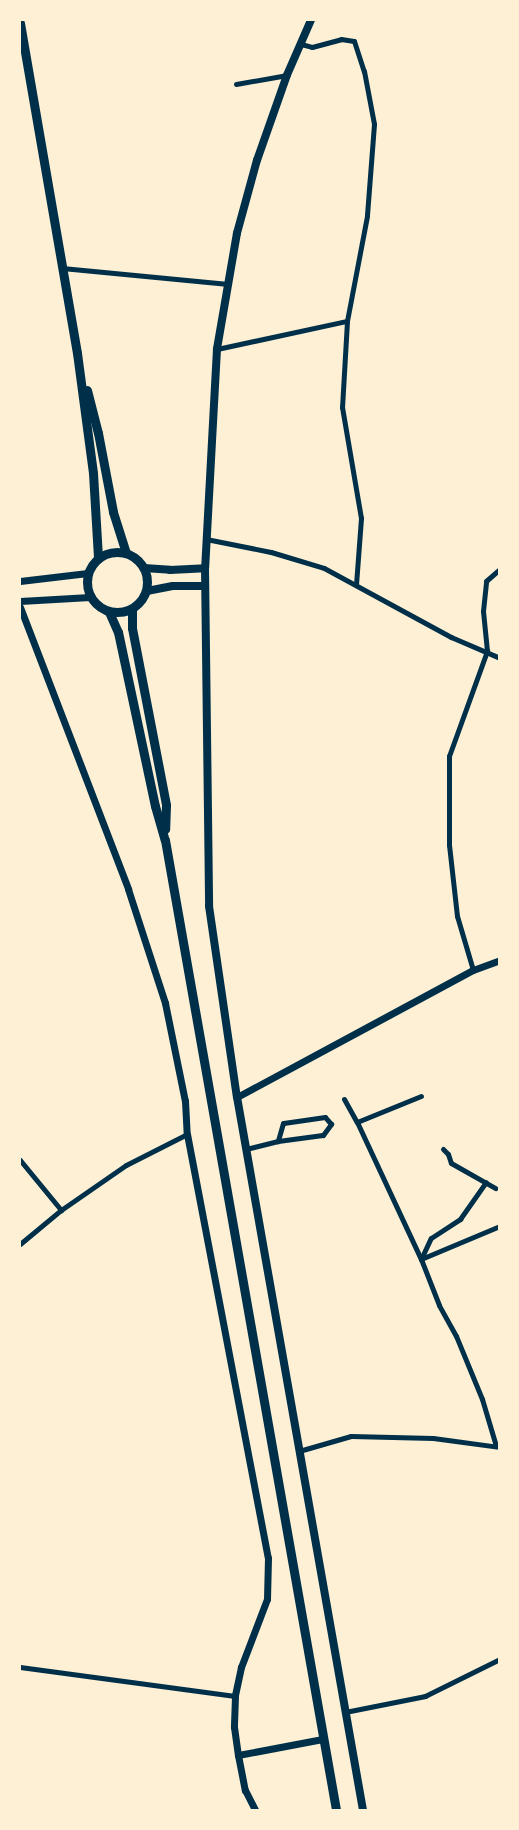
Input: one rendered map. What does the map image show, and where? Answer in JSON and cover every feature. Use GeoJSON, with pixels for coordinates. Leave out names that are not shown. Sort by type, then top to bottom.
{"type":"FeatureCollection","features":[{"type":"Feature","properties":{"kind":"main road"},"geometry":{"type":"LineString","coordinates":[[311,20],[287,75],[257,160],[237,233],[217,349],[205,568],[209,906],[237,1097],[363,1810]]}},
{"type":"Feature","properties":{"kind":"main road"},"geometry":{"type":"LineString","coordinates":[[20,22],[77,353],[93,473],[98,558]]}},
{"type":"Feature","properties":{"kind":"main road"},"geometry":{"type":"LineString","coordinates":[[77,353],[98,433],[113,512],[126,553]]}},
{"type":"Feature","properties":{"kind":"main road"},"geometry":{"type":"LineString","coordinates":[[126,553],[137,559],[148,579],[147,591],[141,602],[121,613],[109,612],[98,606],[90,597],[87,585],[88,573],[98,558],[106,554],[126,553]]}},
{"type":"Feature","properties":{"kind":"main road"},"geometry":{"type":"LineString","coordinates":[[144,568],[170,570],[205,568]]}},
{"type":"Feature","properties":{"kind":"main road"},"geometry":{"type":"LineString","coordinates":[[147,591],[173,586],[205,586]]}},
{"type":"Feature","properties":{"kind":"main road"},"geometry":{"type":"LineString","coordinates":[[132,609],[132,627],[166,805],[165,840]]}},
{"type":"Feature","properties":{"kind":"main road"},"geometry":{"type":"LineString","coordinates":[[109,612],[118,632],[155,806],[165,840],[336,1810]]}},
{"type":"Feature","properties":{"kind":"street"},"geometry":{"type":"LineString","coordinates":[[301,44],[312,47],[341,39],[354,41],[364,71],[374,124],[367,216],[347,321],[342,407],[361,518],[356,584]]}},
{"type":"Feature","properties":{"kind":"street"},"geometry":{"type":"LineString","coordinates":[[236,84],[287,75]]}},
{"type":"Feature","properties":{"kind":"street"},"geometry":{"type":"LineString","coordinates":[[63,268],[228,284]]}},
{"type":"Feature","properties":{"kind":"street"},"geometry":{"type":"LineString","coordinates":[[217,349],[347,321]]}},
{"type":"Feature","properties":{"kind":"street"},"geometry":{"type":"LineString","coordinates":[[206,539],[271,552],[324,568],[451,637],[500,658]]}},
{"type":"Feature","properties":{"kind":"street"},"geometry":{"type":"LineString","coordinates":[[473,970],[457,916],[448,845],[450,756],[487,651],[483,611],[486,581],[500,569]]}},
{"type":"Feature","properties":{"kind":"street"},"geometry":{"type":"LineString","coordinates":[[20,581],[88,573]]}},
{"type":"Feature","properties":{"kind":"street"},"geometry":{"type":"LineString","coordinates":[[20,601],[90,597]]}},
{"type":"Feature","properties":{"kind":"street"},"geometry":{"type":"LineString","coordinates":[[20,607],[128,889],[161,991],[185,1101],[188,1134],[268,1558],[267,1599],[241,1667],[235,1696],[234,1727],[238,1755],[245,1790],[255,1810]]}},
{"type":"Feature","properties":{"kind":"street"},"geometry":{"type":"LineString","coordinates":[[237,1097],[473,970],[500,960]]}},
{"type":"Feature","properties":{"kind":"street"},"geometry":{"type":"LineString","coordinates":[[357,1122],[421,1096]]}},
{"type":"Feature","properties":{"kind":"street"},"geometry":{"type":"LineString","coordinates":[[299,1451],[351,1436],[422,1437],[498,1446],[482,1399],[456,1336],[439,1305],[421,1259],[344,1099]]}},
{"type":"Feature","properties":{"kind":"street"},"geometry":{"type":"LineString","coordinates":[[246,1149],[278,1141],[323,1135],[331,1124],[325,1117],[283,1123],[278,1141]]}},
{"type":"Feature","properties":{"kind":"street"},"geometry":{"type":"LineString","coordinates":[[20,1244],[61,1210],[126,1165],[188,1134]]}},
{"type":"Feature","properties":{"kind":"street"},"geometry":{"type":"LineString","coordinates":[[443,1149],[448,1154],[451,1163],[495,1188]]}},
{"type":"Feature","properties":{"kind":"street"},"geometry":{"type":"LineString","coordinates":[[20,1160],[61,1210]]}},
{"type":"Feature","properties":{"kind":"street"},"geometry":{"type":"LineString","coordinates":[[421,1259],[431,1238],[460,1219],[486,1182]]}},
{"type":"Feature","properties":{"kind":"street"},"geometry":{"type":"LineString","coordinates":[[421,1259],[500,1226]]}},
{"type":"Feature","properties":{"kind":"street"},"geometry":{"type":"LineString","coordinates":[[345,1712],[425,1696],[500,1659]]}},
{"type":"Feature","properties":{"kind":"street"},"geometry":{"type":"LineString","coordinates":[[20,1667],[235,1696]]}},
{"type":"Feature","properties":{"kind":"street"},"geometry":{"type":"LineString","coordinates":[[238,1755],[323,1739]]}}]}
